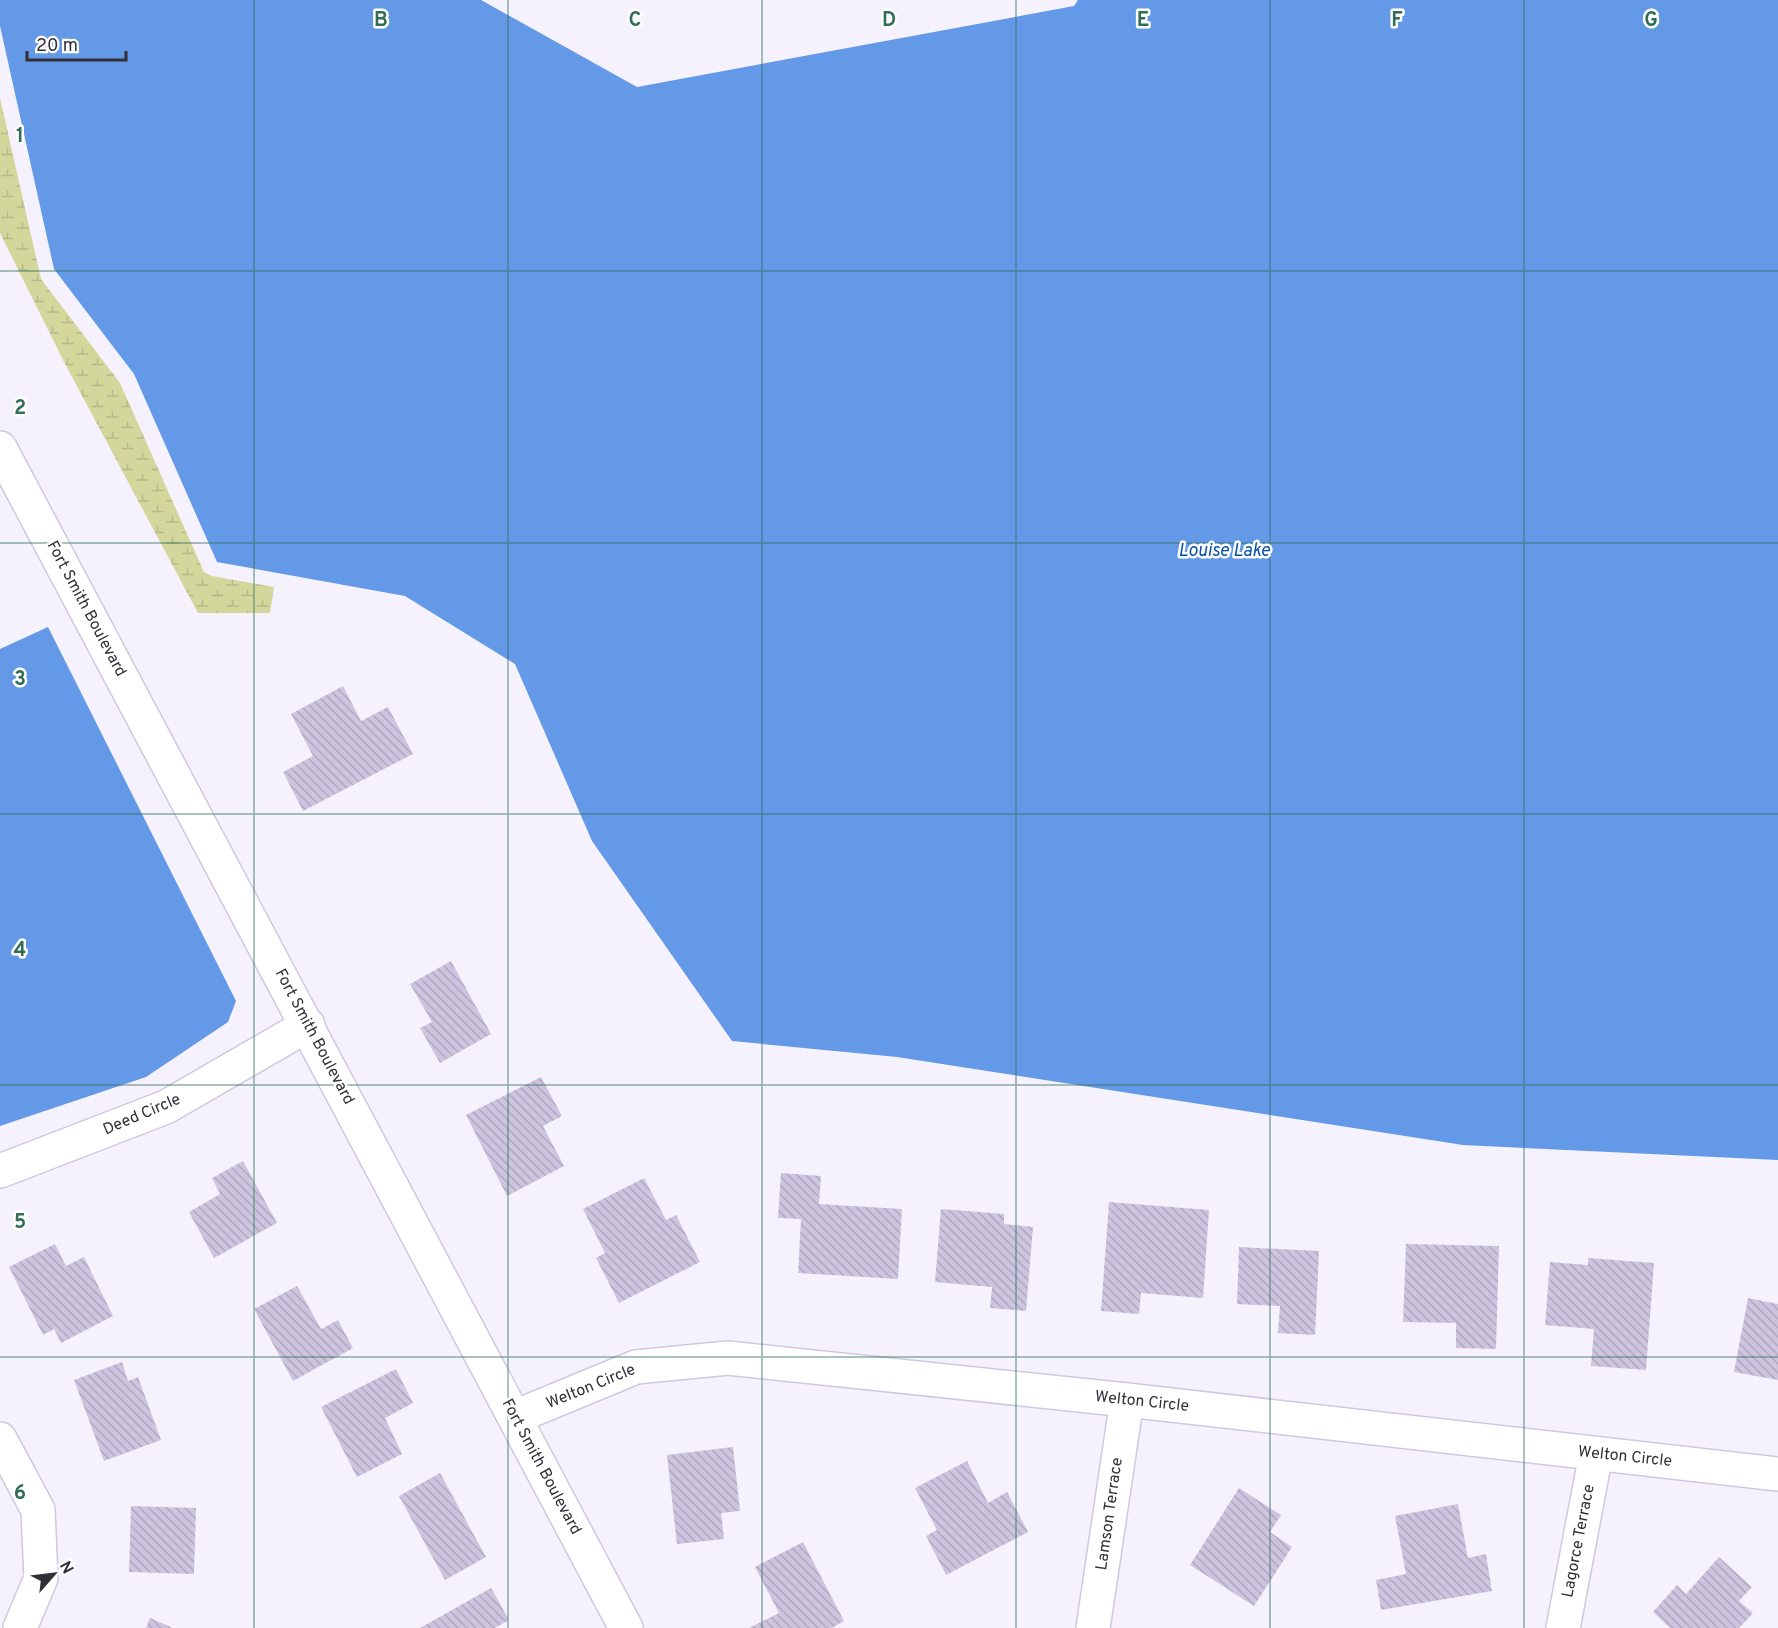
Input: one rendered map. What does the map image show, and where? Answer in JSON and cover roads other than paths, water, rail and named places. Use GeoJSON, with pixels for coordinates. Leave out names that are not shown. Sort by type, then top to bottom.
{"type":"FeatureCollection","features":[{"type":"Feature","properties":{"kind":"street","name":"Fort Smith Boulevard"},"geometry":{"type":"LineString","coordinates":[[0,448],[308,1024],[626,1628]]}},
{"type":"Feature","properties":{"kind":"street","name":"Deed Circle"},"geometry":{"type":"LineString","coordinates":[[0,1171],[166,1107],[308,1024]]}},
{"type":"Feature","properties":{"kind":"street","name":"Welton Circle"},"geometry":{"type":"LineString","coordinates":[[515,1418],[636,1367],[728,1358],[1126,1400],[1778,1474]]}},
{"type":"Feature","properties":{"kind":"street","name":"Lamson Terrace"},"geometry":{"type":"LineString","coordinates":[[1093,1628],[1126,1400]]}},
{"type":"Feature","properties":{"kind":"street"},"geometry":{"type":"LineString","coordinates":[[0,1439],[38,1510],[41,1578],[20,1628]]}},
{"type":"Feature","properties":{"kind":"street","name":"Lagorce Terrace"},"geometry":{"type":"LineString","coordinates":[[1563,1628],[1596,1454]]}},
{"type":"Feature","properties":{"kind":"water","name":"Louise Lake"},"geometry":{"type":"Polygon","coordinates":[[[0,0],[481,0],[637,87],[1074,6],[1078,0],[1778,0],[1778,1160],[1463,1145],[897,1057],[732,1041],[592,841],[515,664],[405,596],[217,562],[134,374],[54,269],[0,26],[0,0]]]}},
{"type":"Feature","properties":{"kind":"water"},"geometry":{"type":"Polygon","coordinates":[[[48,627],[236,1001],[228,1022],[146,1077],[0,1126],[0,649],[48,627]]]}}]}
